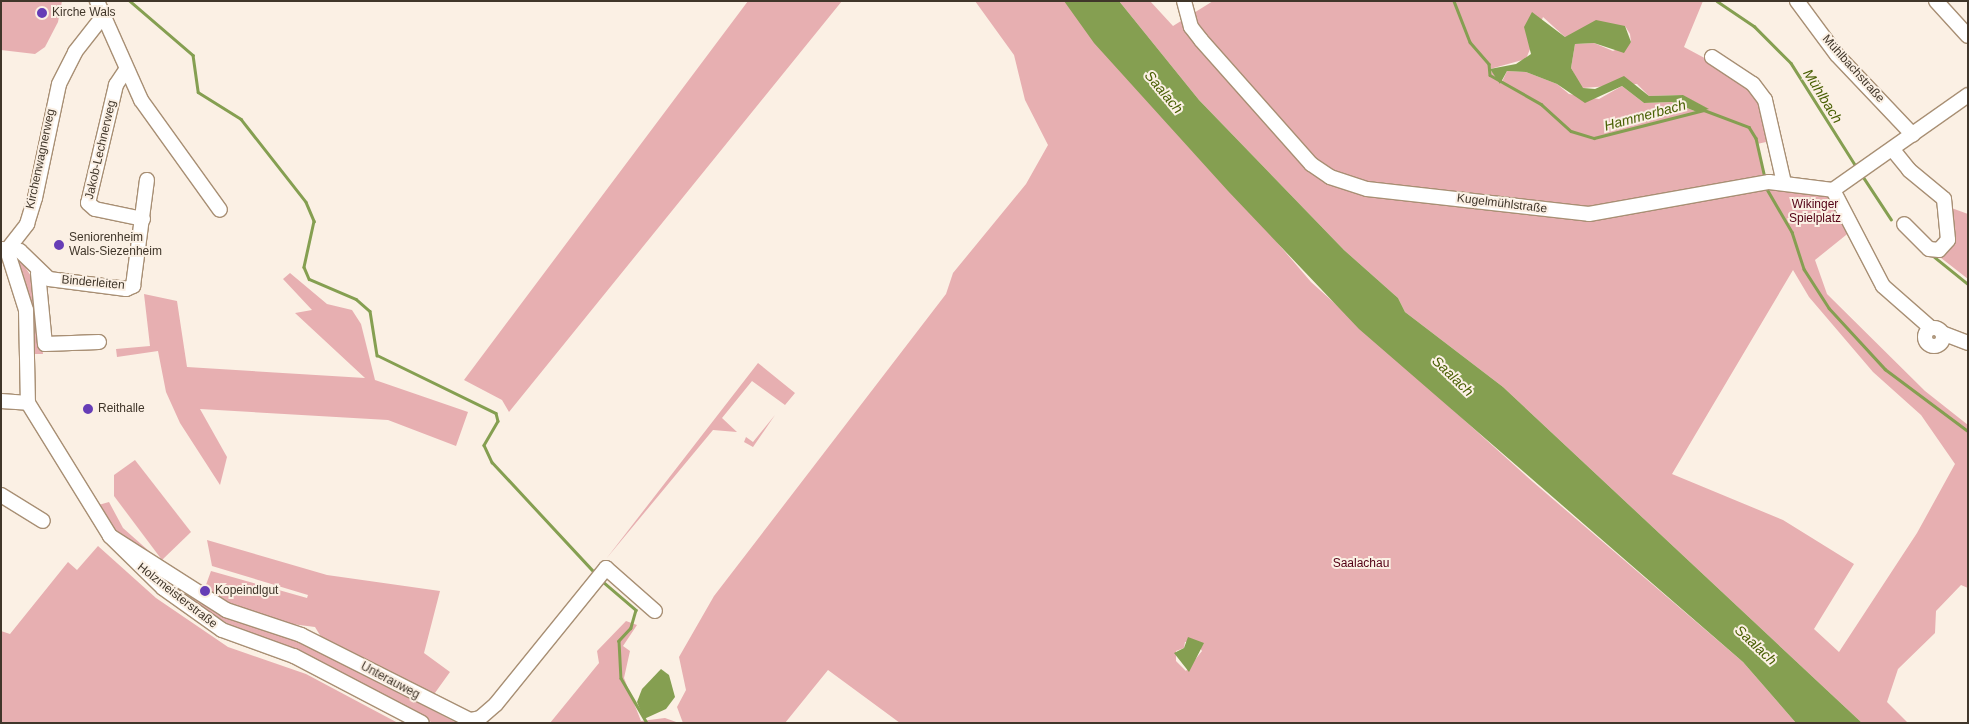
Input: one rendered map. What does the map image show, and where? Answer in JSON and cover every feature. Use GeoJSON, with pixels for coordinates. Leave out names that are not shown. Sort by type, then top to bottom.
{"type":"FeatureCollection","features":[{"type":"Feature","properties":{"kind":"street"},"geometry":{"type":"LineString","coordinates":[[96,1],[104,15],[126,70],[151,117],[220,210]]}},
{"type":"Feature","properties":{"kind":"street","name":"Kugelmühlstraße"},"geometry":{"type":"LineString","coordinates":[[1184,1],[1191,27],[1201,40],[1305,157],[1347,184],[1589,214],[1755,184],[1784,183],[1833,190]]}},
{"type":"Feature","properties":{"kind":"street","name":"Mühlbachstraße"},"geometry":{"type":"LineString","coordinates":[[1797,1],[1837,55],[1913,135]]}},
{"type":"Feature","properties":{"kind":"street"},"geometry":{"type":"LineString","coordinates":[[1936,1],[1968,36]]}},
{"type":"Feature","properties":{"kind":"street","name":"Kirchenwagnerweg"},"geometry":{"type":"LineString","coordinates":[[4,249],[26,224],[35,198],[59,84],[75,52],[104,15]]}},
{"type":"Feature","properties":{"kind":"street"},"geometry":{"type":"LineString","coordinates":[[1712,57],[1747,80],[1765,100],[1784,183]]}},
{"type":"Feature","properties":{"kind":"street","name":"Jakob-Lechnerweg"},"geometry":{"type":"LineString","coordinates":[[126,70],[116,85],[88,203],[95,209],[143,219]]}},
{"type":"Feature","properties":{"kind":"street"},"geometry":{"type":"LineString","coordinates":[[1968,96],[1862,172],[1833,190],[1883,286],[1937,331],[1968,343]]}},
{"type":"Feature","properties":{"kind":"street"},"geometry":{"type":"LineString","coordinates":[[1893,150],[1909,170],[1944,199],[1948,240],[1939,250],[1929,248],[1904,224]]}},
{"type":"Feature","properties":{"kind":"street","name":"Binderleiten"},"geometry":{"type":"LineString","coordinates":[[38,273],[69,282],[126,289],[132,286],[148,180]]}},
{"type":"Feature","properties":{"kind":"street"},"geometry":{"type":"LineString","coordinates":[[99,342],[45,344],[38,273],[20,251],[4,249],[26,310],[28,402],[110,536]]}},
{"type":"Feature","properties":{"kind":"street"},"geometry":{"type":"LineString","coordinates":[[1,401],[28,402]]}},
{"type":"Feature","properties":{"kind":"street"},"geometry":{"type":"LineString","coordinates":[[1,494],[43,521]]}},
{"type":"Feature","properties":{"kind":"street","name":"Holzmeisterstraße"},"geometry":{"type":"LineString","coordinates":[[110,536],[110,550],[120,559],[134,562],[222,630],[294,656],[422,723]]}},
{"type":"Feature","properties":{"kind":"street","name":"Unterauweg"},"geometry":{"type":"LineString","coordinates":[[110,536],[226,610],[301,635],[470,720],[480,718],[496,704],[591,584],[606,568],[655,612]]}},
{"type":"Feature","properties":{"kind":"green space"},"geometry":{"type":"Polygon","coordinates":[[[1,1],[62,1],[58,22],[45,47],[35,54],[1,50],[1,1]]]}},
{"type":"Feature","properties":{"kind":"green space"},"geometry":{"type":"Polygon","coordinates":[[[748,1],[842,1],[509,412],[502,400],[464,380],[748,1]]]}},
{"type":"Feature","properties":{"kind":"green space","name":"Saalachau"},"geometry":{"type":"Polygon","coordinates":[[[975,1],[1070,1],[1311,282],[1533,482],[1743,662],[1796,723],[900,723],[828,670],[785,723],[683,723],[677,707],[686,690],[679,657],[714,596],[946,294],[953,273],[1026,184],[1048,145],[1025,100],[1014,55],[975,1]],[[1195,641],[1185,642],[1184,648],[1176,651],[1176,661],[1186,671],[1202,651],[1195,641]]]}},
{"type":"Feature","properties":{"kind":"green space","name":"Wikinger Spielplatz"},"geometry":{"type":"Polygon","coordinates":[[[1119,1],[1150,1],[1173,26],[1213,1],[1703,1],[1684,47],[1753,84],[1775,140],[1757,144],[1767,188],[1833,190],[1851,231],[1815,260],[1827,294],[1925,391],[1968,425],[1968,588],[1961,585],[1936,611],[1935,633],[1898,669],[1887,702],[1908,723],[1862,723],[1503,387],[1405,312],[1398,298],[1344,250],[1199,100],[1119,1]],[[1543,17],[1526,59],[1490,69],[1501,84],[1507,71],[1526,72],[1557,84],[1569,94],[1599,99],[1622,86],[1644,103],[1672,102],[1697,112],[1708,109],[1682,95],[1649,96],[1637,84],[1582,88],[1571,68],[1575,44],[1594,43],[1613,51],[1631,42],[1630,34],[1625,26],[1565,37],[1543,17]],[[1793,270],[1672,474],[1783,520],[1854,564],[1814,629],[1839,652],[1917,533],[1955,464],[1921,415],[1873,372],[1809,297],[1793,270]]]}},
{"type":"Feature","properties":{"kind":"green space"},"geometry":{"type":"Polygon","coordinates":[[[1946,206],[1968,214],[1968,279],[1936,254],[1946,244],[1946,206]]]}},
{"type":"Feature","properties":{"kind":"green space"},"geometry":{"type":"Polygon","coordinates":[[[15,252],[33,279],[43,354],[32,354],[25,280],[15,252]]]}},
{"type":"Feature","properties":{"kind":"green space"},"geometry":{"type":"Polygon","coordinates":[[[290,273],[327,304],[352,310],[361,324],[375,380],[468,412],[456,446],[388,420],[200,409],[227,457],[220,485],[180,423],[166,392],[158,351],[117,357],[116,349],[150,346],[144,294],[177,301],[187,367],[365,378],[295,313],[312,310],[283,279],[290,273]]]}},
{"type":"Feature","properties":{"kind":"green space"},"geometry":{"type":"Polygon","coordinates":[[[758,363],[795,393],[785,405],[752,381],[722,418],[737,432],[713,430],[606,559],[758,363]]]}},
{"type":"Feature","properties":{"kind":"green space"},"geometry":{"type":"Polygon","coordinates":[[[775,415],[753,447],[744,442],[746,437],[753,442],[775,415]]]}},
{"type":"Feature","properties":{"kind":"green space"},"geometry":{"type":"Polygon","coordinates":[[[135,460],[191,532],[162,560],[114,496],[114,475],[135,460]]]}},
{"type":"Feature","properties":{"kind":"green space"},"geometry":{"type":"Polygon","coordinates":[[[109,502],[123,528],[159,560],[110,527],[95,506],[109,502]]]}},
{"type":"Feature","properties":{"kind":"green space"},"geometry":{"type":"Polygon","coordinates":[[[207,540],[327,575],[440,591],[424,653],[450,672],[432,697],[323,640],[315,627],[268,621],[203,593],[211,571],[307,598],[308,595],[212,566],[207,540]]]}},
{"type":"Feature","properties":{"kind":"green space"},"geometry":{"type":"Polygon","coordinates":[[[98,546],[156,598],[228,647],[306,674],[398,723],[1,723],[1,631],[10,634],[68,562],[77,570],[98,546]]]}},
{"type":"Feature","properties":{"kind":"green space"},"geometry":{"type":"Polygon","coordinates":[[[151,570],[223,615],[298,640],[457,723],[433,723],[299,652],[242,632],[186,599],[151,570]]]}},
{"type":"Feature","properties":{"kind":"green space"},"geometry":{"type":"Polygon","coordinates":[[[626,621],[637,625],[623,646],[630,651],[624,678],[641,721],[665,718],[679,723],[550,723],[599,663],[597,651],[626,621]]]}},
{"type":"Feature","properties":{"kind":"water","name":"Saalach"},"geometry":{"type":"Polygon","coordinates":[[[1064,1],[1119,1],[1199,100],[1344,250],[1398,298],[1405,312],[1503,387],[1862,723],[1796,723],[1743,662],[1359,329],[1228,191],[1094,43],[1064,1]]]}},
{"type":"Feature","properties":{"kind":"water"},"geometry":{"type":"Polygon","coordinates":[[[1532,12],[1565,37],[1596,20],[1625,26],[1631,42],[1624,53],[1594,43],[1575,44],[1571,68],[1583,88],[1595,89],[1624,76],[1649,96],[1683,95],[1709,109],[1697,112],[1672,102],[1644,103],[1622,86],[1585,103],[1557,84],[1526,72],[1507,71],[1500,84],[1490,69],[1516,64],[1531,54],[1524,27],[1532,12]]]}},
{"type":"Feature","properties":{"kind":"water"},"geometry":{"type":"Polygon","coordinates":[[[1188,637],[1204,643],[1189,672],[1174,653],[1184,648],[1188,637]]]}},
{"type":"Feature","properties":{"kind":"water"},"geometry":{"type":"Polygon","coordinates":[[[661,669],[669,675],[675,697],[666,709],[644,719],[637,702],[642,689],[661,669]]]}},
{"type":"Feature","properties":{"kind":"waterway"},"geometry":{"type":"LineString","coordinates":[[130,1],[193,55],[198,92],[241,119],[306,202],[314,221],[304,267],[309,279],[356,299],[370,311],[377,355],[496,413],[498,421],[484,445],[492,462],[596,574]]}},
{"type":"Feature","properties":{"kind":"waterway","name":"Hammerbach"},"geometry":{"type":"LineString","coordinates":[[1454,1],[1470,42],[1489,64],[1490,75],[1541,104],[1571,131],[1594,138],[1704,110],[1749,127],[1756,138],[1765,178]]}},
{"type":"Feature","properties":{"kind":"waterway","name":"Mühlbach"},"geometry":{"type":"LineString","coordinates":[[1717,1],[1754,26],[1791,63],[1857,168]]}},
{"type":"Feature","properties":{"kind":"waterway","name":"Mühlbach"},"geometry":{"type":"LineString","coordinates":[[1862,175],[1891,219]]}},
{"type":"Feature","properties":{"kind":"waterway"},"geometry":{"type":"LineString","coordinates":[[1767,189],[1792,232],[1804,269],[1829,308],[1885,369],[1968,431]]}},
{"type":"Feature","properties":{"kind":"waterway"},"geometry":{"type":"LineString","coordinates":[[1932,255],[1968,284]]}},
{"type":"Feature","properties":{"kind":"waterway"},"geometry":{"type":"LineString","coordinates":[[601,580],[636,610],[631,628],[619,641],[621,678],[647,723]]}},
{"type":"Feature","properties":{"kind":"place","name":"Kirche Wals"},"geometry":{"type":"Point","coordinates":[42,13]}},
{"type":"Feature","properties":{"kind":"place","name":"Seniorenheim Wals-Siezenheim"},"geometry":{"type":"Point","coordinates":[59,245]}},
{"type":"Feature","properties":{"kind":"place","name":"Reithalle"},"geometry":{"type":"Point","coordinates":[88,409]}},
{"type":"Feature","properties":{"kind":"place","name":"Kopeindlgut"},"geometry":{"type":"Point","coordinates":[205,591]}}]}
